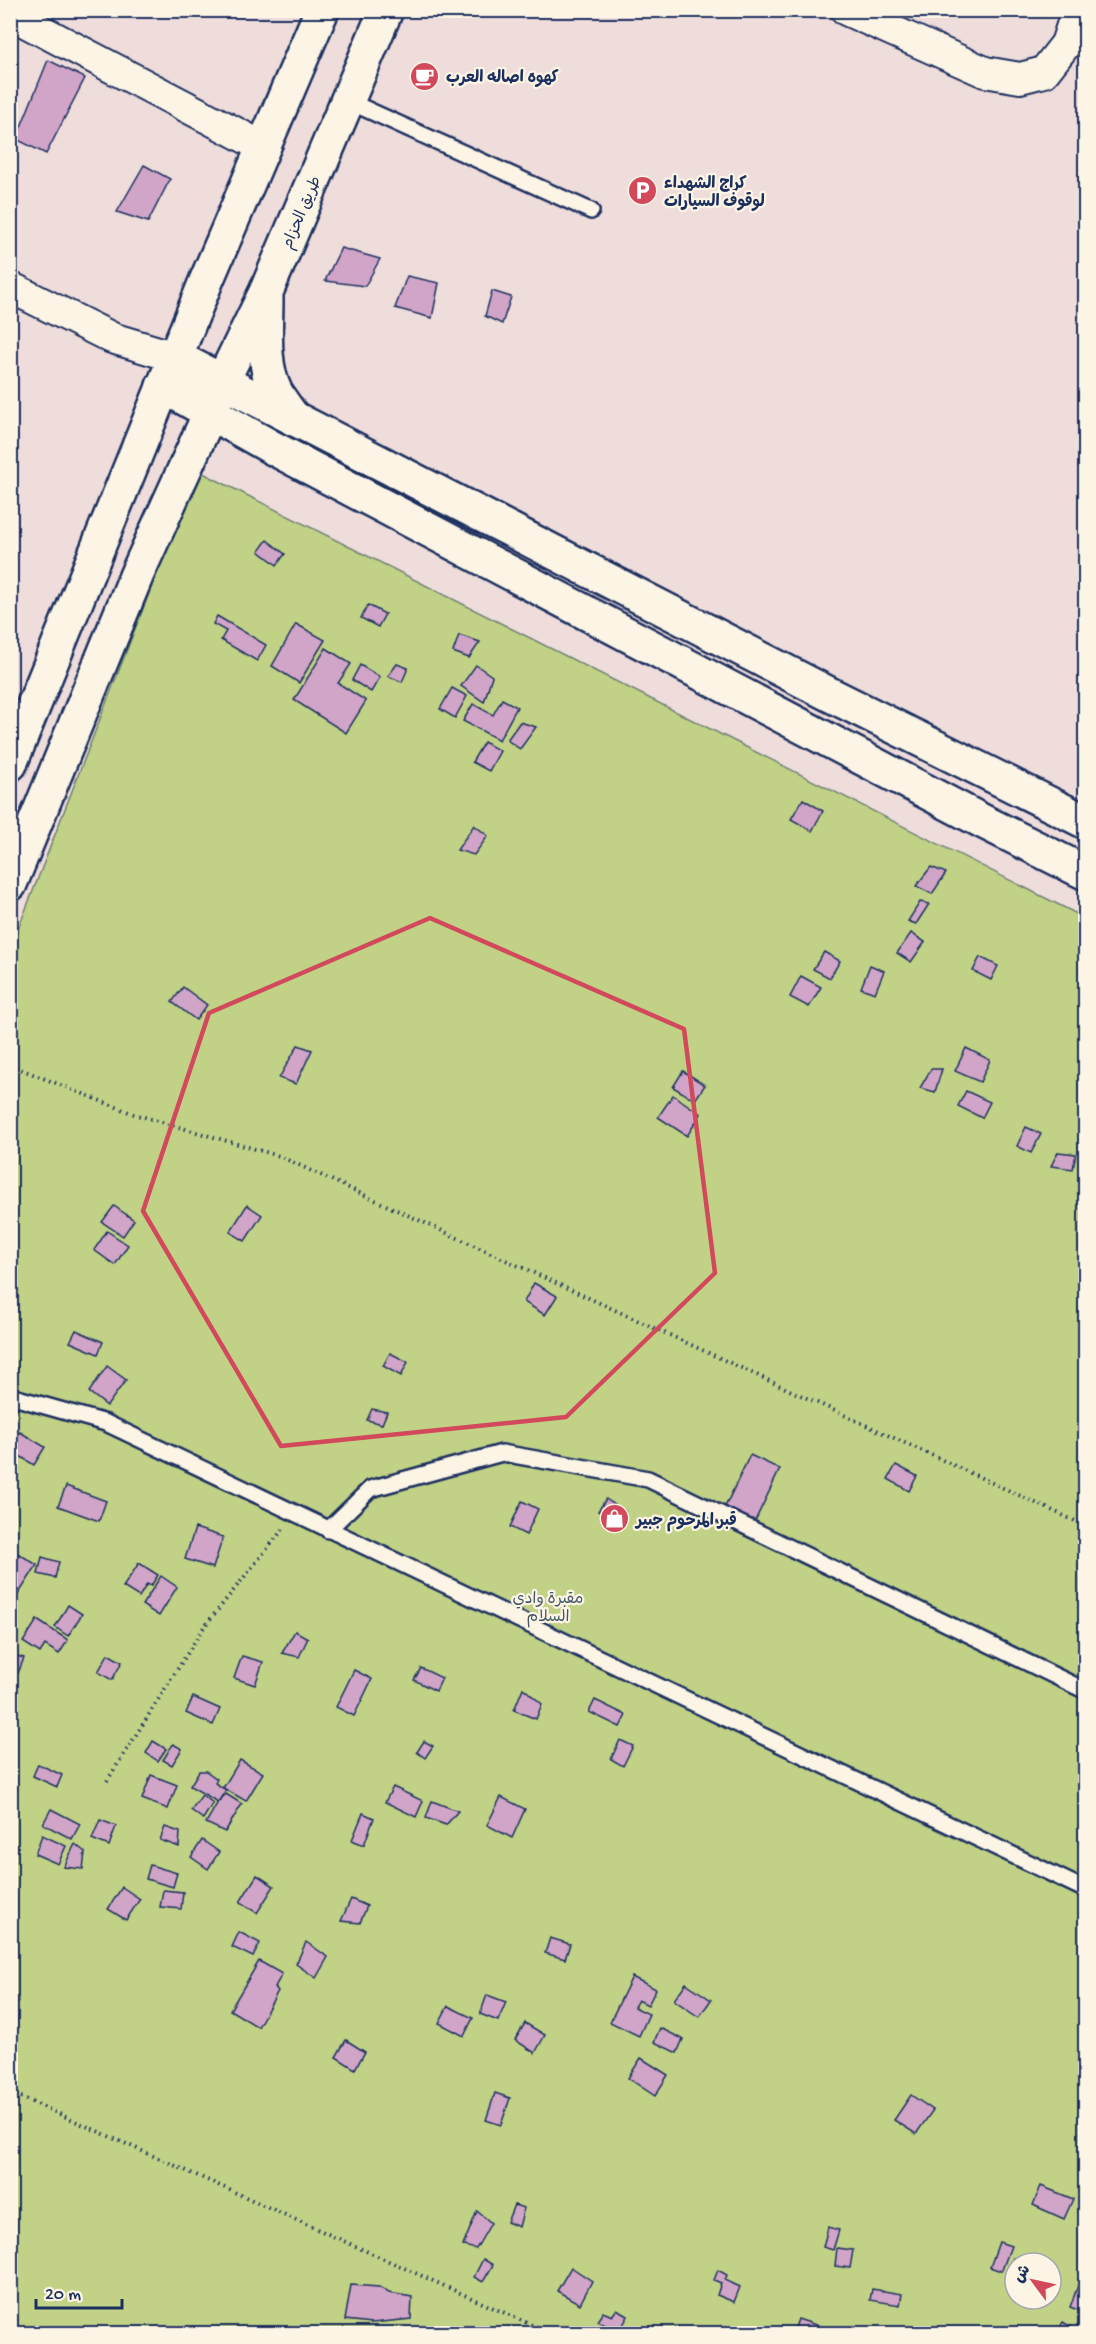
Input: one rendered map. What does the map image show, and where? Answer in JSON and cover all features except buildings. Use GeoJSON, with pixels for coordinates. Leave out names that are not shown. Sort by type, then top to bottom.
{"type":"FeatureCollection","features":[{"type":"Feature","properties":{"kind":"street"},"geometry":{"type":"LineString","coordinates":[[10,764],[175,357],[322,10]]}},
{"type":"Feature","properties":{"kind":"street","name":"طريق الحزام"},"geometry":{"type":"LineString","coordinates":[[10,884],[137,574],[222,382],[266,292],[386,10]]}},
{"type":"Feature","properties":{"kind":"street"},"geometry":{"type":"LineString","coordinates":[[846,10],[985,72],[1020,78],[1044,72],[1066,44],[1077,10]]}},
{"type":"Feature","properties":{"kind":"street"},"geometry":{"type":"LineString","coordinates":[[10,14],[263,147]]}},
{"type":"Feature","properties":{"kind":"street"},"geometry":{"type":"LineString","coordinates":[[10,287],[112,338],[175,357],[1072,815]]}},
{"type":"Feature","properties":{"kind":"street"},"geometry":{"type":"LineString","coordinates":[[266,292],[267,358],[270,376],[276,393],[294,419]]}},
{"type":"Feature","properties":{"kind":"street"},"geometry":{"type":"LineString","coordinates":[[112,338],[163,386],[273,448],[982,821],[1086,873]]}},
{"type":"Feature","properties":{"kind":"street"},"geometry":{"type":"LineString","coordinates":[[982,821],[999,810],[1004,801],[1004,781]]}},
{"type":"Feature","properties":{"kind":"street"},"geometry":{"type":"LineString","coordinates":[[1036,849],[1035,839],[1042,820],[1072,815]]}},
{"type":"Feature","properties":{"kind":"lane"},"geometry":{"type":"LineString","coordinates":[[348,101],[591,211]]}},
{"type":"Feature","properties":{"kind":"lane"},"geometry":{"type":"LineString","coordinates":[[10,1396],[106,1424],[1086,1890]]}},
{"type":"Feature","properties":{"kind":"lane"},"geometry":{"type":"LineString","coordinates":[[328,1530],[370,1489],[502,1453],[648,1479],[1086,1691]]}},
{"type":"Feature","properties":{"kind":"path"},"geometry":{"type":"LineString","coordinates":[[10,1065],[134,1114],[279,1156],[1086,1526]]}},
{"type":"Feature","properties":{"kind":"path"},"geometry":{"type":"LineString","coordinates":[[107,1781],[204,1627],[295,1515]]}},
{"type":"Feature","properties":{"kind":"path"},"geometry":{"type":"LineString","coordinates":[[10,2092],[552,2334]]}},
{"type":"Feature","properties":{"kind":"highlighted area"},"geometry":{"type":"Polygon","coordinates":[[[430,918],[684,1029],[715,1273],[566,1417],[281,1446],[143,1211],[209,1013],[430,918]]]}},
{"type":"Feature","properties":{"kind":"green space","name":"مقبرة وادي السلام"},"geometry":{"type":"Polygon","coordinates":[[[197,470],[1085,918],[1085,2333],[11,2333],[10,950],[197,470]]]}},
{"type":"Feature","properties":{"kind":"place","name":"كهوه اصاله العرب"},"geometry":{"type":"Point","coordinates":[425,76]}},
{"type":"Feature","properties":{"kind":"place","name":"كراج الشهداء لوقوف السيارات"},"geometry":{"type":"Point","coordinates":[643,191]}},
{"type":"Feature","properties":{"kind":"place","name":"قبر المرحوم جبير"},"geometry":{"type":"Point","coordinates":[615,1519]}}]}
